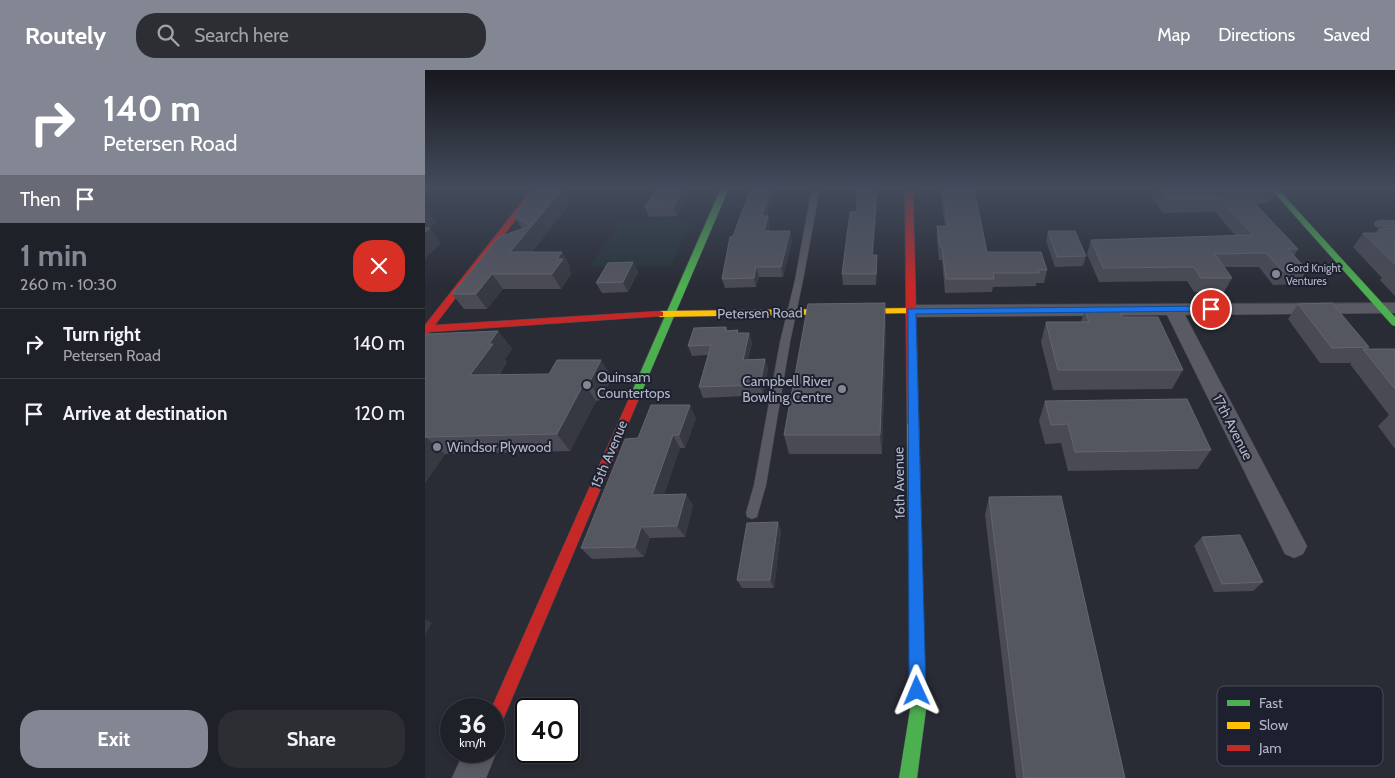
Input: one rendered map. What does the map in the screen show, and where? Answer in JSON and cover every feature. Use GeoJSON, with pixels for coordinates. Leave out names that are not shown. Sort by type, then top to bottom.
{"type":"FeatureCollection","features":[{"type":"Feature","properties":{"kind":"street"},"geometry":{"type":"LineString","coordinates":[[426,330],[510,221]]}},
{"type":"Feature","properties":{"kind":"street","name":"15th Avenue"},"geometry":{"type":"LineString","coordinates":[[504,698],[710,221]]}},
{"type":"Feature","properties":{"kind":"street","name":"16th Avenue"},"geometry":{"type":"LineString","coordinates":[[908,778],[918,710],[910,221]]}},
{"type":"Feature","properties":{"kind":"street"},"geometry":{"type":"LineString","coordinates":[[1305,221],[1388,308],[1395,323]]}},
{"type":"Feature","properties":{"kind":"street","name":"Petersen Road"},"geometry":{"type":"LineString","coordinates":[[426,330],[670,313],[1388,308]]}},
{"type":"Feature","properties":{"kind":"street","name":"17th Avenue"},"geometry":{"type":"LineString","coordinates":[[1173,309],[1294,546]]}},
{"type":"Feature","properties":{"kind":"street"},"geometry":{"type":"LineString","coordinates":[[469,778],[476,763]]}},
{"type":"Feature","properties":{"kind":"lane"},"geometry":{"type":"LineString","coordinates":[[752,513],[759,485],[809,221]]}},
{"type":"Feature","properties":{"kind":"shaded area"},"geometry":{"type":"Polygon","coordinates":[[[619,221],[692,221],[670,266],[590,267],[619,221]]]}},
{"type":"Feature","properties":{"kind":"building"},"geometry":{"type":"Polygon","coordinates":[[[522,221],[536,221],[510,252],[562,252],[557,259],[563,259],[552,274],[492,274],[476,294],[452,294],[499,237],[530,226],[522,221]]]}},
{"type":"Feature","properties":{"kind":"building"},"geometry":{"type":"Polygon","coordinates":[[[739,221],[767,221],[764,231],[790,231],[781,267],[756,267],[754,278],[722,279],[730,237],[733,236],[739,221]]]}},
{"type":"Feature","properties":{"kind":"building"},"geometry":{"type":"Polygon","coordinates":[[[849,221],[875,221],[872,255],[877,255],[876,274],[842,274],[849,221]]]}},
{"type":"Feature","properties":{"kind":"building"},"geometry":{"type":"Polygon","coordinates":[[[947,221],[981,221],[987,252],[1041,252],[1047,270],[1038,270],[1039,273],[993,273],[994,279],[946,279],[937,226],[948,226],[947,221]]]}},
{"type":"Feature","properties":{"kind":"building"},"geometry":{"type":"Polygon","coordinates":[[[1241,221],[1271,221],[1298,249],[1288,249],[1307,270],[1282,271],[1266,253],[1215,254],[1232,278],[1201,278],[1194,267],[1103,268],[1091,240],[1253,235],[1241,221]]]}},
{"type":"Feature","properties":{"kind":"building"},"geometry":{"type":"Polygon","coordinates":[[[1395,228],[1395,264],[1363,233],[1382,233],[1378,229],[1395,228]]]}},
{"type":"Feature","properties":{"kind":"building"},"geometry":{"type":"Polygon","coordinates":[[[1048,231],[1075,231],[1086,256],[1057,257],[1048,231]]]}},
{"type":"Feature","properties":{"kind":"building"},"geometry":{"type":"Polygon","coordinates":[[[633,262],[623,282],[596,283],[608,263],[633,262]]]}},
{"type":"Feature","properties":{"kind":"building","name":"Campbell River Bowling Centre"},"geometry":{"type":"Polygon","coordinates":[[[885,303],[880,435],[784,435],[808,304],[885,303]]]}},
{"type":"Feature","properties":{"kind":"building"},"geometry":{"type":"Polygon","coordinates":[[[1332,303],[1369,347],[1332,348],[1298,304],[1332,303]]]}},
{"type":"Feature","properties":{"kind":"building"},"geometry":{"type":"Polygon","coordinates":[[[1085,309],[1118,309],[1122,317],[1158,317],[1183,370],[1058,370],[1046,322],[1089,322],[1085,309]]]}},
{"type":"Feature","properties":{"kind":"building"},"geometry":{"type":"Polygon","coordinates":[[[726,327],[725,331],[738,330],[737,333],[749,333],[743,360],[765,359],[760,385],[699,387],[711,345],[688,346],[694,328],[726,327]]]}},
{"type":"Feature","properties":{"kind":"building"},"geometry":{"type":"Polygon","coordinates":[[[498,331],[489,344],[493,344],[470,375],[549,374],[557,360],[601,360],[589,383],[584,383],[557,434],[425,438],[425,336],[427,334],[498,331]]]}},
{"type":"Feature","properties":{"kind":"building"},"geometry":{"type":"Polygon","coordinates":[[[1363,349],[1395,349],[1395,389],[1363,349]]]}},
{"type":"Feature","properties":{"kind":"building"},"geometry":{"type":"Polygon","coordinates":[[[1187,399],[1211,450],[1075,452],[1068,424],[1051,425],[1045,401],[1187,399]]]}},
{"type":"Feature","properties":{"kind":"building"},"geometry":{"type":"Polygon","coordinates":[[[651,405],[690,405],[679,435],[673,435],[652,495],[686,494],[677,526],[641,527],[635,547],[581,548],[625,439],[638,438],[651,405]]]}},
{"type":"Feature","properties":{"kind":"building"},"geometry":{"type":"Polygon","coordinates":[[[1061,496],[1125,778],[1024,778],[989,497],[1061,496]]]}},
{"type":"Feature","properties":{"kind":"building"},"geometry":{"type":"Polygon","coordinates":[[[778,522],[770,580],[737,580],[747,523],[778,522]]]}},
{"type":"Feature","properties":{"kind":"building"},"geometry":{"type":"Polygon","coordinates":[[[1240,535],[1263,582],[1222,584],[1202,537],[1240,535]]]}},
{"type":"Feature","properties":{"kind":"traffic: fast"},"geometry":{"type":"LineString","coordinates":[[635,396],[711,221]]}},
{"type":"Feature","properties":{"kind":"traffic: fast"},"geometry":{"type":"LineString","coordinates":[[1304,221],[1395,323]]}},
{"type":"Feature","properties":{"kind":"traffic: fast"},"geometry":{"type":"LineString","coordinates":[[908,778],[918,710],[913,423]]}},
{"type":"Feature","properties":{"kind":"traffic: slow"},"geometry":{"type":"LineString","coordinates":[[660,314],[912,311]]}},
{"type":"Feature","properties":{"kind":"traffic: jam"},"geometry":{"type":"LineString","coordinates":[[425,332],[511,221]]}},
{"type":"Feature","properties":{"kind":"traffic: jam"},"geometry":{"type":"LineString","coordinates":[[910,221],[913,423]]}},
{"type":"Feature","properties":{"kind":"traffic: jam"},"geometry":{"type":"LineString","coordinates":[[425,329],[660,314]]}},
{"type":"Feature","properties":{"kind":"traffic: jam"},"geometry":{"type":"LineString","coordinates":[[504,698],[635,396]]}},
{"type":"Feature","properties":{"kind":"place","name":"Gord Knight Ventures"},"geometry":{"type":"Point","coordinates":[1276,274]}},
{"type":"Feature","properties":{"kind":"place","name":"Quinsam Countertops"},"geometry":{"type":"Point","coordinates":[587,385]}},
{"type":"Feature","properties":{"kind":"place","name":"Campbell River Bowling Centre"},"geometry":{"type":"Point","coordinates":[842,389]}},
{"type":"Feature","properties":{"kind":"place","name":"Windsor Plywood"},"geometry":{"type":"Point","coordinates":[437,447]}},
{"type":"Feature","properties":{"kind":"route"},"geometry":{"type":"LineString","coordinates":[[917,691],[912,311],[1211,309]]}}]}
